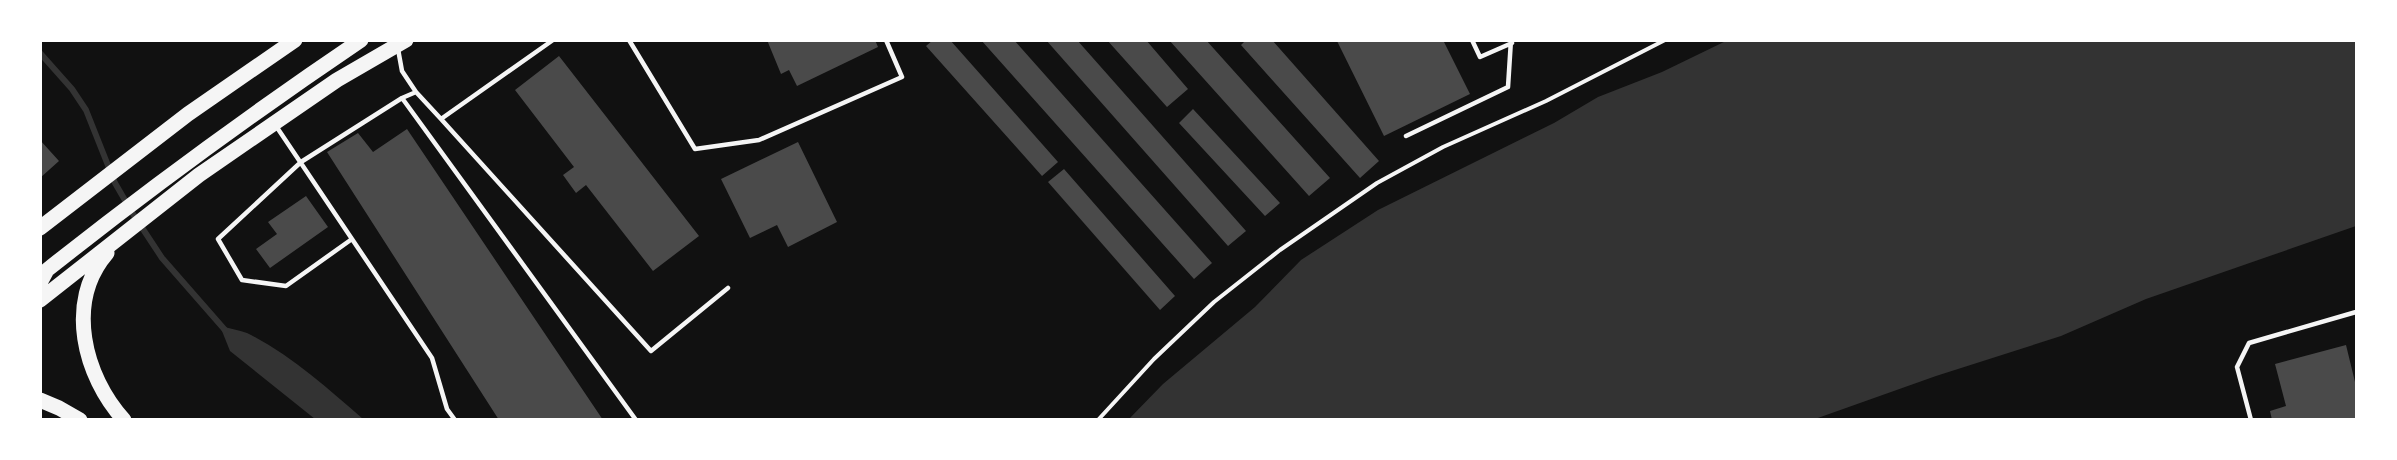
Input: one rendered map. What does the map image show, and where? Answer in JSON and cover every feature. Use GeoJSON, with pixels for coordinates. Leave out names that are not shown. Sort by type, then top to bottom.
{"type":"FeatureCollection","features":[{"type":"Feature","properties":{"kind":"main road"},"geometry":{"type":"LineString","coordinates":[[40,228],[188,114],[295,40]]}},
{"type":"Feature","properties":{"kind":"main road"},"geometry":{"type":"LineString","coordinates":[[40,283],[47,270],[150,189],[287,90],[361,40]]}},
{"type":"Feature","properties":{"kind":"main road"},"geometry":{"type":"LineString","coordinates":[[40,300],[199,175],[337,80],[402,43]]}},
{"type":"Feature","properties":{"kind":"main road"},"geometry":{"type":"LineString","coordinates":[[124,420],[99,387],[89,363],[84,338],[83,313],[87,290],[94,273],[104,255],[125,234]]}},
{"type":"Feature","properties":{"kind":"main road"},"geometry":{"type":"LineString","coordinates":[[40,400],[80,420]]}},
{"type":"Feature","properties":{"kind":"lane"},"geometry":{"type":"LineString","coordinates":[[441,119],[553,40]]}},
{"type":"Feature","properties":{"kind":"lane"},"geometry":{"type":"LineString","coordinates":[[629,40],[695,150],[759,140],[902,77],[886,40]]}},
{"type":"Feature","properties":{"kind":"lane"},"geometry":{"type":"LineString","coordinates":[[1472,40],[1480,57],[1512,42]]}},
{"type":"Feature","properties":{"kind":"lane"},"geometry":{"type":"LineString","coordinates":[[1406,136],[1508,87],[1512,42]]}},
{"type":"Feature","properties":{"kind":"lane"},"geometry":{"type":"LineString","coordinates":[[402,43],[402,71],[416,92],[651,351],[728,288]]}},
{"type":"Feature","properties":{"kind":"lane"},"geometry":{"type":"LineString","coordinates":[[352,239],[286,286],[242,280],[218,238],[301,162],[402,98],[416,92]]}},
{"type":"Feature","properties":{"kind":"lane"},"geometry":{"type":"LineString","coordinates":[[402,98],[636,420]]}},
{"type":"Feature","properties":{"kind":"lane"},"geometry":{"type":"LineString","coordinates":[[275,123],[432,358],[447,409],[455,420]]}},
{"type":"Feature","properties":{"kind":"lane"},"geometry":{"type":"LineString","coordinates":[[2251,420],[2237,367],[2249,343],[2356,312]]}},
{"type":"Feature","properties":{"kind":"path"},"geometry":{"type":"LineString","coordinates":[[1098,420],[1154,359],[1214,302],[1280,250],[1377,183],[1434,151],[1546,100],[1665,40]]}},
{"type":"Feature","properties":{"kind":"shaded area"},"geometry":{"type":"Polygon","coordinates":[[[1728,40],[2356,41],[2356,226],[2146,299],[2061,336],[1936,376],[1815,419],[1129,419],[1163,384],[1255,307],[1301,260],[1378,210],[1554,123],[1598,97],[1662,72],[1728,40]]]}},
{"type":"Feature","properties":{"kind":"shaded area"},"geometry":{"type":"Polygon","coordinates":[[[220,326],[247,333],[263,341],[308,372],[363,419],[315,419],[230,351],[220,326]]]}},
{"type":"Feature","properties":{"kind":"building"},"geometry":{"type":"Polygon","coordinates":[[[767,40],[875,40],[878,47],[797,86],[789,70],[781,74],[767,40]]]}},
{"type":"Feature","properties":{"kind":"building"},"geometry":{"type":"Polygon","coordinates":[[[933,40],[950,40],[1058,162],[1042,176],[926,46],[933,40]]]}},
{"type":"Feature","properties":{"kind":"building"},"geometry":{"type":"Polygon","coordinates":[[[981,40],[1014,40],[1212,263],[1194,279],[981,40]]]}},
{"type":"Feature","properties":{"kind":"building"},"geometry":{"type":"Polygon","coordinates":[[[1046,40],[1077,40],[1246,231],[1228,246],[1046,40]]]}},
{"type":"Feature","properties":{"kind":"building"},"geometry":{"type":"Polygon","coordinates":[[[1107,40],[1146,40],[1188,89],[1167,107],[1107,40]]]}},
{"type":"Feature","properties":{"kind":"building"},"geometry":{"type":"Polygon","coordinates":[[[1169,40],[1206,40],[1330,178],[1309,196],[1169,40]]]}},
{"type":"Feature","properties":{"kind":"building"},"geometry":{"type":"Polygon","coordinates":[[[1246,40],[1272,40],[1379,161],[1360,178],[1241,45],[1246,40]]]}},
{"type":"Feature","properties":{"kind":"building"},"geometry":{"type":"Polygon","coordinates":[[[1443,40],[1470,94],[1384,136],[1337,41],[1443,40]]]}},
{"type":"Feature","properties":{"kind":"building"},"geometry":{"type":"Polygon","coordinates":[[[559,56],[699,236],[653,271],[586,185],[576,193],[563,175],[574,167],[515,90],[559,56]]]}},
{"type":"Feature","properties":{"kind":"building"},"geometry":{"type":"Polygon","coordinates":[[[1193,109],[1280,203],[1265,216],[1179,123],[1193,109]]]}},
{"type":"Feature","properties":{"kind":"building"},"geometry":{"type":"Polygon","coordinates":[[[407,129],[603,420],[499,420],[327,152],[358,133],[373,152],[407,129]]]}},
{"type":"Feature","properties":{"kind":"building"},"geometry":{"type":"Polygon","coordinates":[[[40,140],[59,161],[40,178],[40,140]]]}},
{"type":"Feature","properties":{"kind":"building"},"geometry":{"type":"Polygon","coordinates":[[[798,142],[837,222],[788,247],[777,225],[750,238],[721,179],[798,142]]]}},
{"type":"Feature","properties":{"kind":"building"},"geometry":{"type":"Polygon","coordinates":[[[1064,169],[1175,296],[1160,310],[1048,182],[1064,169]]]}},
{"type":"Feature","properties":{"kind":"building"},"geometry":{"type":"Polygon","coordinates":[[[306,196],[328,227],[270,268],[256,249],[277,234],[268,222],[306,196]]]}},
{"type":"Feature","properties":{"kind":"building"},"geometry":{"type":"Polygon","coordinates":[[[2346,345],[2356,386],[2356,420],[2272,420],[2270,411],[2286,406],[2275,364],[2346,345]]]}},
{"type":"Feature","properties":{"kind":"waterway"},"geometry":{"type":"LineString","coordinates":[[40,53],[72,89],[86,110],[115,183],[162,258],[225,330]]}}]}
